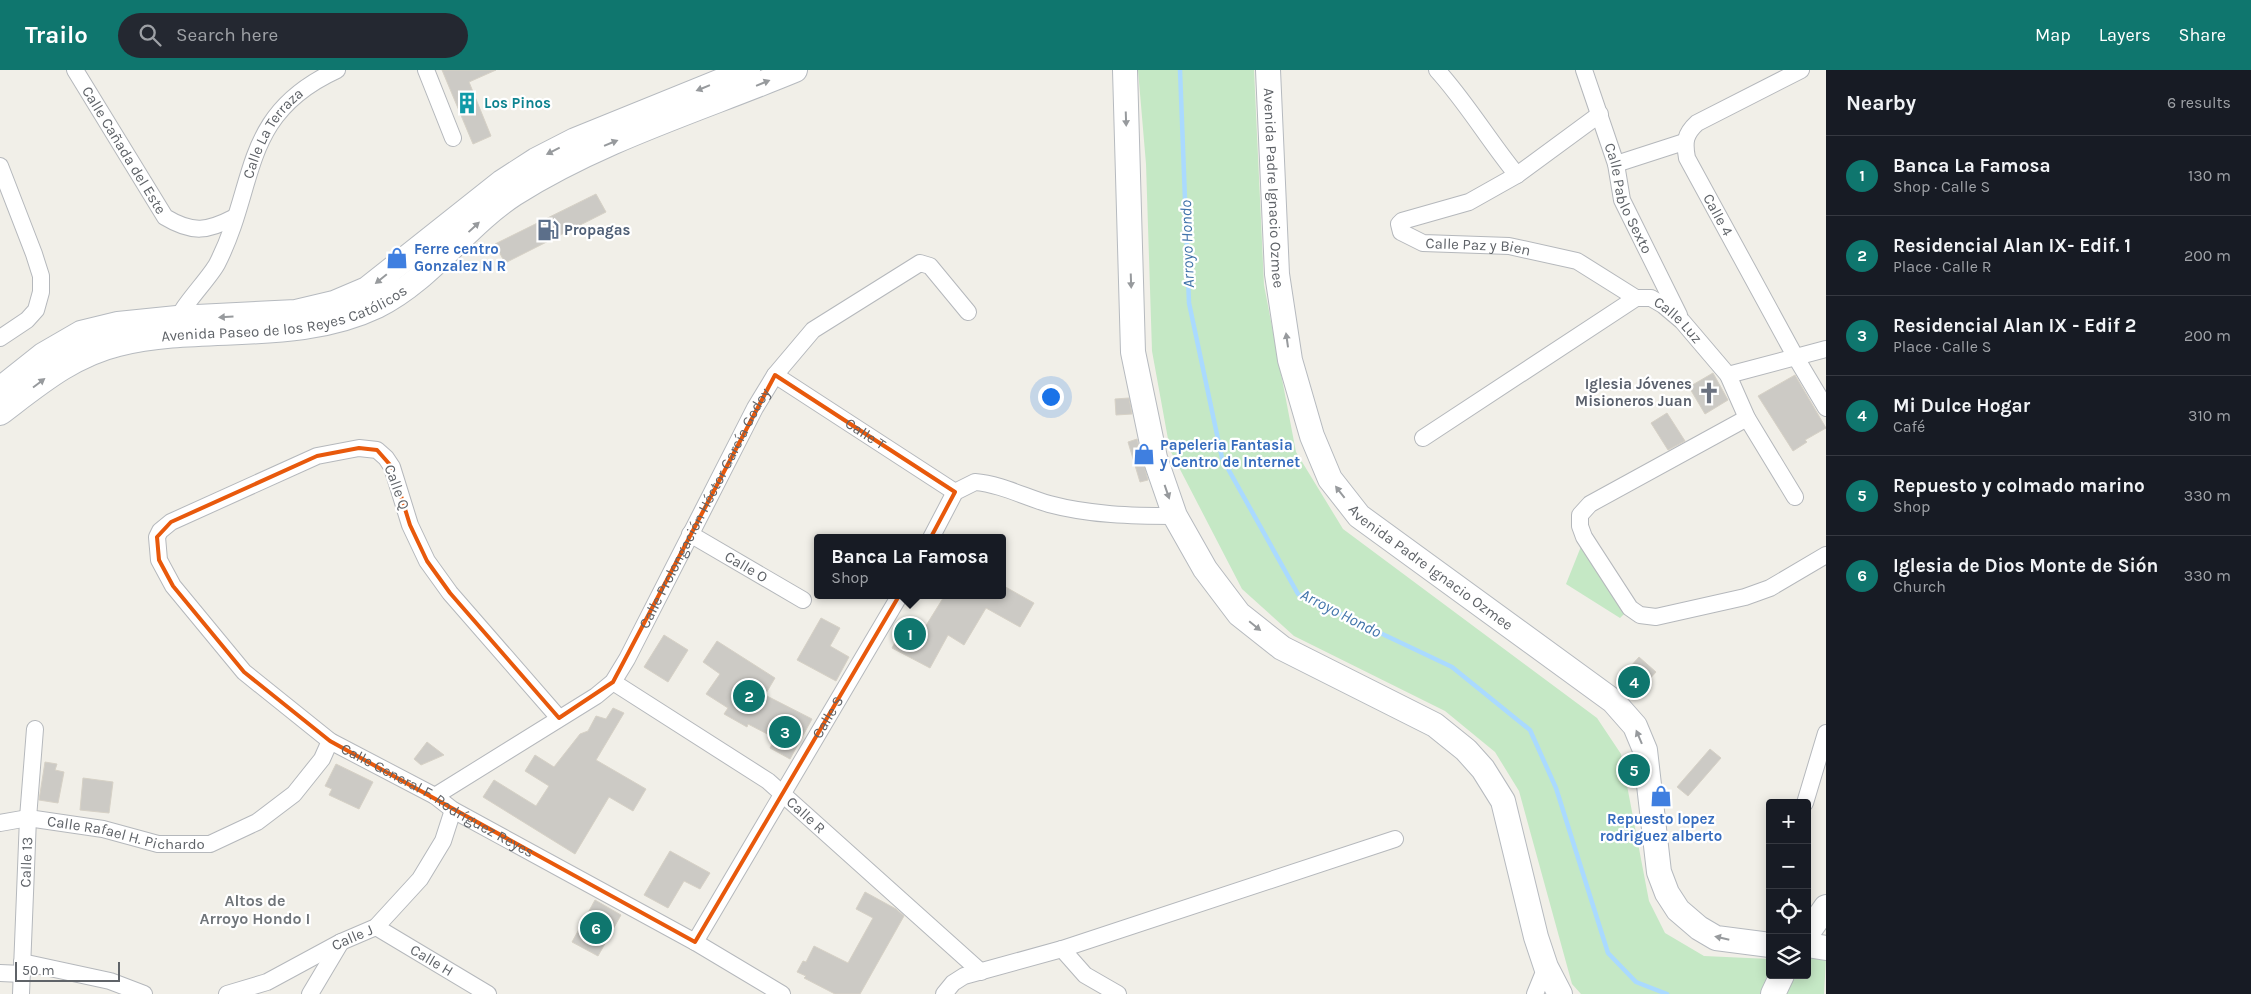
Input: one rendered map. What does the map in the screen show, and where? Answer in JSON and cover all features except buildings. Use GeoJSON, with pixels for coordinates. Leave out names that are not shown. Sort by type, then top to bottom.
{"type":"FeatureCollection","features":[{"type":"Feature","properties":{"kind":"street","name":"Calle Cañada del Este"},"geometry":{"type":"LineString","coordinates":[[75,70],[165,217],[178,225],[193,229],[212,228],[235,217]]}},
{"type":"Feature","properties":{"kind":"street","name":"Calle La Terraza"},"geometry":{"type":"LineString","coordinates":[[177,327],[212,272],[235,217],[255,154],[266,129],[294,95],[321,77],[336,70]]}},
{"type":"Feature","properties":{"kind":"street"},"geometry":{"type":"LineString","coordinates":[[426,70],[453,138]]}},
{"type":"Feature","properties":{"kind":"street","name":"Avenida Paseo de los Reyes Católicos"},"geometry":{"type":"LineString","coordinates":[[0,413],[42,380],[72,361],[118,344],[177,327],[226,317],[296,312],[334,303],[367,290],[502,182],[536,160],[575,140],[748,70]]}},
{"type":"Feature","properties":{"kind":"street","name":"Avenida Paseo de los Reyes Católicos"},"geometry":{"type":"LineString","coordinates":[[0,390],[43,355],[80,333],[118,324],[277,331],[326,324],[377,306],[402,291],[504,201],[544,175],[604,146],[795,70]]}},
{"type":"Feature","properties":{"kind":"street"},"geometry":{"type":"LineString","coordinates":[[1125,70],[1133,352],[1155,458],[1175,516],[1205,569],[1239,614],[1282,648],[1435,725],[1466,750],[1483,769],[1503,801],[1536,937],[1546,967],[1560,994]]}},
{"type":"Feature","properties":{"kind":"street","name":"Avenida Padre Ignacio Ozmee"},"geometry":{"type":"LineString","coordinates":[[1268,70],[1277,274],[1290,360],[1312,436],[1330,479],[1359,516],[1613,701],[1635,726],[1645,750],[1659,872],[1666,893],[1678,910],[1699,928],[1716,938],[1766,944]]}},
{"type":"Feature","properties":{"kind":"street"},"geometry":{"type":"LineString","coordinates":[[1437,70],[1460,95],[1493,145],[1518,175]]}},
{"type":"Feature","properties":{"kind":"street","name":"Calle Pablo Sexto"},"geometry":{"type":"LineString","coordinates":[[1584,70],[1616,164],[1622,200],[1682,321]]}},
{"type":"Feature","properties":{"kind":"street"},"geometry":{"type":"LineString","coordinates":[[1616,164],[1684,142],[1688,130],[1697,122],[1801,70]]}},
{"type":"Feature","properties":{"kind":"street","name":"Calle Paz y Bien"},"geometry":{"type":"LineString","coordinates":[[1600,114],[1518,175],[1469,202],[1402,220],[1399,224],[1401,232],[1424,243],[1509,246],[1577,261],[1636,298]]}},
{"type":"Feature","properties":{"kind":"street","name":"Calle 4"},"geometry":{"type":"LineString","coordinates":[[1684,142],[1687,158],[1795,356],[1826,408]]}},
{"type":"Feature","properties":{"kind":"street"},"geometry":{"type":"LineString","coordinates":[[0,166],[41,276],[41,292],[36,310],[27,320],[0,338]]}},
{"type":"Feature","properties":{"kind":"street","name":"Calle Prolongación Héctor García Godoy"},"geometry":{"type":"LineString","coordinates":[[435,796],[596,696],[613,682],[755,408],[775,375],[813,330],[920,264],[930,266],[968,312]]}},
{"type":"Feature","properties":{"kind":"street","name":"Calle Luz"},"geometry":{"type":"LineString","coordinates":[[1423,438],[1636,298],[1651,298],[1682,321],[1728,375],[1747,418],[1795,497]]}},
{"type":"Feature","properties":{"kind":"street"},"geometry":{"type":"LineString","coordinates":[[1728,375],[1826,349]]}},
{"type":"Feature","properties":{"kind":"street","name":"Calle T"},"geometry":{"type":"LineString","coordinates":[[775,375],[955,492]]}},
{"type":"Feature","properties":{"kind":"street"},"geometry":{"type":"LineString","coordinates":[[1747,418],[1590,504],[1580,514],[1580,526],[1584,538],[1630,608],[1640,615],[1656,617],[1745,597],[1762,591],[1826,555]]}},
{"type":"Feature","properties":{"kind":"street","name":"Calle Q"},"geometry":{"type":"LineString","coordinates":[[157,537],[160,531],[171,522],[317,456],[359,448],[377,450],[392,467],[410,525],[427,561],[450,594],[559,718]]}},
{"type":"Feature","properties":{"kind":"street"},"geometry":{"type":"LineString","coordinates":[[933,534],[955,492],[975,482],[1050,504],[1089,512],[1134,516],[1175,516]]}},
{"type":"Feature","properties":{"kind":"street","name":"Calle O"},"geometry":{"type":"LineString","coordinates":[[690,534],[803,600]]}},
{"type":"Feature","properties":{"kind":"street","name":"Calle General F. Rodríguez Reyes"},"geometry":{"type":"LineString","coordinates":[[157,537],[159,560],[173,586],[244,672],[330,741],[435,796],[453,810],[695,942],[782,994]]}},
{"type":"Feature","properties":{"kind":"street","name":"Calle S"},"geometry":{"type":"LineString","coordinates":[[695,942],[898,599]]}},
{"type":"Feature","properties":{"kind":"street","name":"Calle R"},"geometry":{"type":"LineString","coordinates":[[613,682],[681,723],[782,792],[981,972]]}},
{"type":"Feature","properties":{"kind":"street","name":"Calle 13"},"geometry":{"type":"LineString","coordinates":[[21,994],[28,818],[35,729]]}},
{"type":"Feature","properties":{"kind":"street"},"geometry":{"type":"LineString","coordinates":[[1806,799],[1826,733]]}},
{"type":"Feature","properties":{"kind":"street","name":"Calle Rafael H. Pichardo"},"geometry":{"type":"LineString","coordinates":[[0,823],[28,818],[103,829],[158,844],[210,844],[257,822],[294,794],[322,759],[330,741]]}},
{"type":"Feature","properties":{"kind":"street","name":"Calle J"},"geometry":{"type":"LineString","coordinates":[[227,994],[267,982],[341,942],[376,927],[420,879],[443,841],[453,810]]}},
{"type":"Feature","properties":{"kind":"street"},"geometry":{"type":"LineString","coordinates":[[944,994],[958,979],[1062,949],[1395,839]]}},
{"type":"Feature","properties":{"kind":"street"},"geometry":{"type":"LineString","coordinates":[[1811,928],[1826,907]]}},
{"type":"Feature","properties":{"kind":"street","name":"Calle H"},"geometry":{"type":"LineString","coordinates":[[376,927],[488,994]]}},
{"type":"Feature","properties":{"kind":"street"},"geometry":{"type":"LineString","coordinates":[[310,994],[341,942]]}},
{"type":"Feature","properties":{"kind":"street"},"geometry":{"type":"LineString","coordinates":[[1811,946],[1826,948]]}},
{"type":"Feature","properties":{"kind":"street"},"geometry":{"type":"LineString","coordinates":[[1062,949],[1086,976],[1118,994]]}},
{"type":"Feature","properties":{"kind":"street"},"geometry":{"type":"LineString","coordinates":[[1535,994],[1546,967]]}},
{"type":"Feature","properties":{"kind":"street"},"geometry":{"type":"LineString","coordinates":[[0,973],[22,968],[110,981],[144,994]]}},
{"type":"Feature","properties":{"kind":"street"},"geometry":{"type":"LineString","coordinates":[[1773,994],[1780,979]]}},
{"type":"Feature","properties":{"kind":"highlighted area"},"geometry":{"type":"Polygon","coordinates":[[[775,375],[955,492],[906,584],[695,942],[330,741],[244,672],[173,586],[159,560],[157,537],[171,522],[317,456],[359,448],[377,450],[392,467],[410,525],[427,561],[450,593],[559,718],[613,682],[775,375]]]}},
{"type":"Feature","properties":{"kind":"green space"},"geometry":{"type":"Polygon","coordinates":[[[1138,70],[1254,70],[1264,285],[1296,452],[1343,529],[1597,718],[1621,754],[1649,901],[1665,933],[1704,956],[1766,959],[1767,979],[1762,994],[1581,994],[1572,984],[1519,791],[1495,752],[1445,711],[1294,636],[1242,589],[1170,450],[1152,351],[1146,164],[1138,70]]]}},
{"type":"Feature","properties":{"kind":"green space"},"geometry":{"type":"Polygon","coordinates":[[[1582,544],[1625,613],[1620,618],[1566,584],[1582,544]]]}},
{"type":"Feature","properties":{"kind":"green space"},"geometry":{"type":"Polygon","coordinates":[[[1811,955],[1826,958],[1824,994],[1783,994],[1791,979],[1811,979],[1811,955]]]}},
{"type":"Feature","properties":{"kind":"waterway","name":"Arroyo Hondo"},"geometry":{"type":"LineString","coordinates":[[1180,70],[1189,303],[1222,458],[1298,594],[1452,667],[1530,730],[1556,788],[1608,953],[1636,982],[1667,994]]}},
{"type":"Feature","properties":{"kind":"place","name":"Los Pinos"},"geometry":{"type":"Point","coordinates":[467,103]}},
{"type":"Feature","properties":{"kind":"place","name":"Propagas"},"geometry":{"type":"Point","coordinates":[548,230]}},
{"type":"Feature","properties":{"kind":"place","name":"Ferre centro Gonzalez N R"},"geometry":{"type":"Point","coordinates":[397,258]}},
{"type":"Feature","properties":{"kind":"place","name":"Iglesia Jóvenes Misioneros Juan"},"geometry":{"type":"Point","coordinates":[1709,393]}},
{"type":"Feature","properties":{"kind":"place","name":"Papeleria Fantasia y Centro de Internet"},"geometry":{"type":"Point","coordinates":[1144,454]}},
{"type":"Feature","properties":{"kind":"place","name":"Banca La Famosa"},"geometry":{"type":"Point","coordinates":[910,634]}},
{"type":"Feature","properties":{"kind":"place","name":"Mi Dulce Hogar"},"geometry":{"type":"Point","coordinates":[1634,682]}},
{"type":"Feature","properties":{"kind":"place","name":"Residencial Alan IX- Edif. 1"},"geometry":{"type":"Point","coordinates":[749,696]}},
{"type":"Feature","properties":{"kind":"place","name":"Residencial Alan IX - Edif 2"},"geometry":{"type":"Point","coordinates":[785,732]}},
{"type":"Feature","properties":{"kind":"place","name":"Repuesto y colmado marino"},"geometry":{"type":"Point","coordinates":[1634,770]}},
{"type":"Feature","properties":{"kind":"place","name":"Repuesto lopez rodriguez alberto"},"geometry":{"type":"Point","coordinates":[1661,796]}},
{"type":"Feature","properties":{"kind":"place","name":"Iglesia de Dios Monte de Sión"},"geometry":{"type":"Point","coordinates":[596,928]}},
{"type":"Feature","properties":{"kind":"district","name":"Altos de Arroyo Hondo I"},"geometry":{"type":"Point","coordinates":[255,909]}}]}
